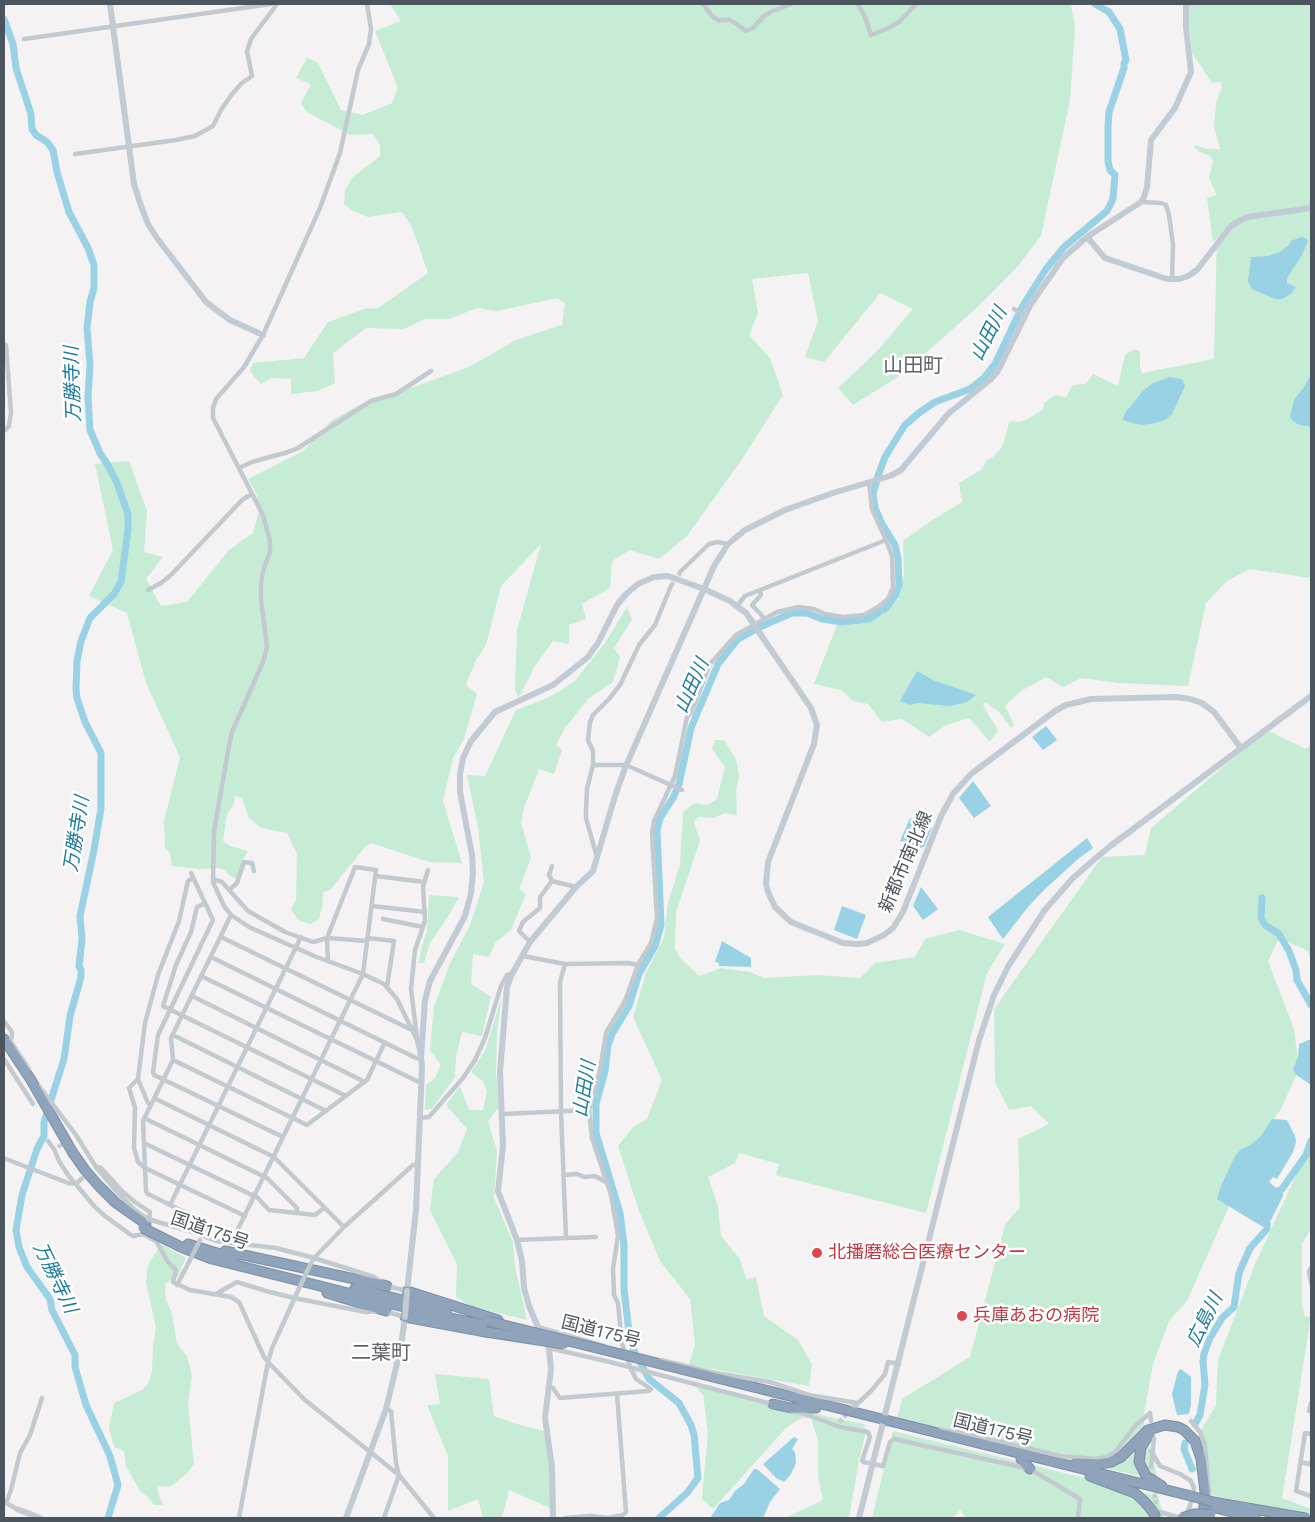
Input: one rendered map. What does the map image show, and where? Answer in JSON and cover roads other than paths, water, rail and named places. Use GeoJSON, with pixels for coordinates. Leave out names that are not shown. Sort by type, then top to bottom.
{"type":"FeatureCollection","features":[{"type":"Feature","properties":{"kind":"highway","name":"国道175号"},"geometry":{"type":"LineString","coordinates":[[5,1044],[31,1080],[70,1159],[94,1188],[125,1216],[200,1254],[408,1308],[488,1324],[712,1380],[769,1391],[1020,1459],[1190,1499]]}},
{"type":"Feature","properties":{"kind":"highway","name":"国道175号"},"geometry":{"type":"LineString","coordinates":[[185,1245],[488,1324],[536,1329],[816,1408],[916,1427],[1174,1492],[1190,1499],[1207,1513],[1255,1518]]}},
{"type":"Feature","properties":{"kind":"highway"},"geometry":{"type":"LineString","coordinates":[[185,1245],[253,1257],[387,1286]]}},
{"type":"Feature","properties":{"kind":"highway"},"geometry":{"type":"LineString","coordinates":[[200,1254],[214,1262],[311,1288],[386,1311]]}},
{"type":"Feature","properties":{"kind":"highway"},"geometry":{"type":"LineString","coordinates":[[407,1291],[488,1324]]}},
{"type":"Feature","properties":{"kind":"highway"},"geometry":{"type":"LineString","coordinates":[[405,1317],[488,1324]]}},
{"type":"Feature","properties":{"kind":"highway"},"geometry":{"type":"LineString","coordinates":[[773,1404],[791,1408],[816,1408]]}},
{"type":"Feature","properties":{"kind":"highway"},"geometry":{"type":"LineString","coordinates":[[1041,1459],[1091,1464],[1111,1462],[1121,1457],[1143,1434],[1153,1428],[1165,1425],[1178,1427],[1184,1430],[1194,1441],[1201,1459],[1207,1513]]}},
{"type":"Feature","properties":{"kind":"highway"},"geometry":{"type":"LineString","coordinates":[[1174,1492],[1150,1479],[1143,1471],[1139,1462],[1139,1452],[1143,1442],[1150,1434],[1161,1429],[1172,1429],[1183,1434],[1192,1444],[1196,1453],[1207,1513]]}},
{"type":"Feature","properties":{"kind":"highway"},"geometry":{"type":"LineString","coordinates":[[1020,1459],[1030,1469]]}},
{"type":"Feature","properties":{"kind":"highway"},"geometry":{"type":"LineString","coordinates":[[1089,1476],[1135,1494],[1155,1513]]}},
{"type":"Feature","properties":{"kind":"highway","name":"国道175号"},"geometry":{"type":"LineString","coordinates":[[1207,1513],[1280,1518]]}},
{"type":"Feature","properties":{"kind":"highway"},"geometry":{"type":"LineString","coordinates":[[1207,1513],[1250,1518]]}},
{"type":"Feature","properties":{"kind":"highway"},"geometry":{"type":"LineString","coordinates":[[1182,1518],[1194,1514],[1207,1513],[1305,1518]]}},
{"type":"Feature","properties":{"kind":"street"},"geometry":{"type":"LineString","coordinates":[[110,4],[134,184],[140,206],[157,238],[206,302],[230,320],[263,335]]}},
{"type":"Feature","properties":{"kind":"street"},"geometry":{"type":"LineString","coordinates":[[24,39],[271,4]]}},
{"type":"Feature","properties":{"kind":"street"},"geometry":{"type":"LineString","coordinates":[[75,154],[186,138],[195,136],[213,126],[232,94],[252,76],[247,51],[251,39],[277,4]]}},
{"type":"Feature","properties":{"kind":"street"},"geometry":{"type":"LineString","coordinates":[[367,4],[371,29],[369,44],[358,70],[340,153],[309,235],[263,335],[244,367],[216,399],[213,408],[213,418],[263,515],[270,541],[270,552],[263,571],[261,592],[267,647],[263,662],[232,732],[214,831],[213,879],[215,889],[224,906],[231,915],[249,927],[328,961],[373,977],[387,987],[397,998],[418,1042]]}},
{"type":"Feature","properties":{"kind":"street"},"geometry":{"type":"LineString","coordinates":[[703,4],[713,17],[718,20],[734,22],[746,31],[753,28],[768,13],[791,4]]}},
{"type":"Feature","properties":{"kind":"street"},"geometry":{"type":"LineString","coordinates":[[858,4],[865,16],[871,35],[890,28],[900,21],[916,4]]}},
{"type":"Feature","properties":{"kind":"street"},"geometry":{"type":"LineString","coordinates":[[553,1518],[552,1467],[545,1418],[552,1369],[550,1348],[536,1329],[524,1288],[522,1261],[517,1240],[498,1191],[503,1146],[500,1072],[507,987],[512,974],[530,942],[576,887],[593,871],[626,766],[704,589],[720,555],[728,544],[745,530],[785,510],[833,493],[883,479],[901,470],[948,414],[990,380],[998,371],[1025,315],[1043,285],[1063,258],[1087,237],[1141,202],[1147,187],[1151,140],[1176,108],[1191,72],[1186,27],[1186,4]]}},
{"type":"Feature","properties":{"kind":"street"},"geometry":{"type":"LineString","coordinates":[[1141,202],[1160,203],[1166,206],[1170,215],[1173,245],[1172,279]]}},
{"type":"Feature","properties":{"kind":"street"},"geometry":{"type":"LineString","coordinates":[[1087,237],[1105,258],[1134,269],[1172,279],[1188,276],[1197,270],[1231,226],[1238,221],[1254,216],[1311,208]]}},
{"type":"Feature","properties":{"kind":"street"},"geometry":{"type":"LineString","coordinates":[[1014,309],[1025,315]]}},
{"type":"Feature","properties":{"kind":"street"},"geometry":{"type":"LineString","coordinates":[[4,344],[6,345],[11,413],[9,426],[4,431]]}},
{"type":"Feature","properties":{"kind":"street"},"geometry":{"type":"LineString","coordinates":[[239,468],[252,462],[298,448],[371,401],[396,394],[432,371]]}},
{"type":"Feature","properties":{"kind":"street"},"geometry":{"type":"LineString","coordinates":[[549,1386],[553,1388],[560,1398],[648,1391],[651,1389],[636,1379],[622,1344],[618,1303],[614,1295],[613,1269],[618,1235],[611,1195],[592,1138],[589,1110],[600,1070],[606,1033],[625,1001],[638,964],[651,942],[656,925],[652,833],[654,821],[675,776],[687,717],[691,713],[710,664],[736,635],[777,612],[798,607],[814,609],[825,614],[843,617],[864,615],[878,608],[888,599],[893,588],[892,556],[872,509],[872,482]]}},
{"type":"Feature","properties":{"kind":"street"},"geometry":{"type":"LineString","coordinates":[[148,590],[171,575],[242,500],[252,494]]}},
{"type":"Feature","properties":{"kind":"street"},"geometry":{"type":"LineString","coordinates":[[737,606],[745,596],[886,540]]}},
{"type":"Feature","properties":{"kind":"street"},"geometry":{"type":"LineString","coordinates":[[681,571],[709,544],[718,542],[728,544]]}},
{"type":"Feature","properties":{"kind":"street","name":"新都市南北線"},"geometry":{"type":"LineString","coordinates":[[421,1058],[425,1000],[430,981],[465,916],[471,894],[472,855],[460,792],[460,774],[463,758],[471,740],[496,712],[553,685],[588,657],[601,638],[617,605],[626,594],[638,584],[654,577],[668,576],[704,589],[737,606],[751,620],[816,717],[817,725],[814,744],[768,862],[766,879],[768,892],[774,907],[791,922],[843,943],[867,943],[884,935],[893,928],[903,912],[941,816],[952,794],[962,782],[977,770],[1055,711],[1066,705],[1091,699],[1177,697],[1190,699],[1202,703],[1214,712],[1241,748]]}},
{"type":"Feature","properties":{"kind":"street"},"geometry":{"type":"LineString","coordinates":[[598,856],[586,818],[587,789],[593,766],[593,751],[588,740],[593,715],[620,685],[639,645],[655,625],[671,586]]}},
{"type":"Feature","properties":{"kind":"street"},"geometry":{"type":"LineString","coordinates":[[760,591],[761,595],[752,605],[765,619]]}},
{"type":"Feature","properties":{"kind":"street"},"geometry":{"type":"LineString","coordinates":[[860,1518],[979,1040],[994,995],[1013,957],[1044,911],[1078,874],[1109,847],[1311,696]]}},
{"type":"Feature","properties":{"kind":"street"},"geometry":{"type":"LineString","coordinates":[[593,766],[626,766],[682,790]]}},
{"type":"Feature","properties":{"kind":"street"},"geometry":{"type":"LineString","coordinates":[[229,890],[237,883],[244,862],[252,863],[254,871]]}},
{"type":"Feature","properties":{"kind":"street"},"geometry":{"type":"LineString","coordinates":[[552,866],[549,875],[552,881],[576,887]]}},
{"type":"Feature","properties":{"kind":"street"},"geometry":{"type":"LineString","coordinates":[[231,915],[171,1038],[173,1060],[144,1118],[146,1191],[148,1194],[231,1235],[235,1235],[363,974],[376,870],[355,868],[327,938],[328,961]]}},
{"type":"Feature","properties":{"kind":"street"},"geometry":{"type":"LineString","coordinates":[[346,1518],[372,1452],[386,1409],[401,1347],[405,1317],[414,1242],[421,1083],[421,1058],[411,989],[415,950],[423,927],[425,912],[424,882],[428,870]]}},
{"type":"Feature","properties":{"kind":"street"},"geometry":{"type":"LineString","coordinates":[[151,1105],[138,1080],[147,1014],[158,975],[179,921],[188,881],[192,876],[213,920],[158,1034],[154,1075],[283,1138]]}},
{"type":"Feature","properties":{"kind":"street"},"geometry":{"type":"LineString","coordinates":[[376,876],[424,882]]}},
{"type":"Feature","properties":{"kind":"street"},"geometry":{"type":"LineString","coordinates":[[213,879],[222,882],[248,911],[285,932],[313,942],[327,938],[394,941],[389,984],[387,987]]}},
{"type":"Feature","properties":{"kind":"street"},"geometry":{"type":"LineString","coordinates":[[530,942],[519,931],[523,922],[540,908],[540,898],[552,881]]}},
{"type":"Feature","properties":{"kind":"street"},"geometry":{"type":"LineString","coordinates":[[205,903],[197,907],[191,932],[176,965],[163,1006],[346,1096]]}},
{"type":"Feature","properties":{"kind":"street"},"geometry":{"type":"LineString","coordinates":[[372,906],[425,912]]}},
{"type":"Feature","properties":{"kind":"street"},"geometry":{"type":"LineString","coordinates":[[383,919],[423,927]]}},
{"type":"Feature","properties":{"kind":"street"},"geometry":{"type":"LineString","coordinates":[[220,937],[412,1030]]}},
{"type":"Feature","properties":{"kind":"street"},"geometry":{"type":"LineString","coordinates":[[170,1204],[301,937]]}},
{"type":"Feature","properties":{"kind":"street"},"geometry":{"type":"LineString","coordinates":[[211,956],[416,1058],[421,1058]]}},
{"type":"Feature","properties":{"kind":"street"},"geometry":{"type":"LineString","coordinates":[[523,956],[565,964],[638,964]]}},
{"type":"Feature","properties":{"kind":"street"},"geometry":{"type":"LineString","coordinates":[[565,964],[560,982],[561,1111],[566,1238]]}},
{"type":"Feature","properties":{"kind":"street"},"geometry":{"type":"LineString","coordinates":[[420,1118],[429,1117],[475,1060],[485,1038],[501,986],[508,975],[512,974]]}},
{"type":"Feature","properties":{"kind":"street"},"geometry":{"type":"LineString","coordinates":[[201,976],[421,1083]]}},
{"type":"Feature","properties":{"kind":"street"},"geometry":{"type":"LineString","coordinates":[[192,996],[365,1082]]}},
{"type":"Feature","properties":{"kind":"street"},"geometry":{"type":"LineString","coordinates":[[4,1021],[12,1032],[11,1042],[41,1089],[76,1135],[94,1169],[135,1210],[156,1240],[168,1262],[176,1270],[173,1282],[190,1290],[231,1297],[239,1302],[268,1362],[305,1400],[399,1475],[434,1518]]}},
{"type":"Feature","properties":{"kind":"street"},"geometry":{"type":"LineString","coordinates":[[173,1035],[326,1111]]}},
{"type":"Feature","properties":{"kind":"street"},"geometry":{"type":"LineString","coordinates":[[173,1060],[307,1125],[365,1082],[385,1042]]}},
{"type":"Feature","properties":{"kind":"street"},"geometry":{"type":"LineString","coordinates":[[4,1059],[33,1104]]}},
{"type":"Feature","properties":{"kind":"street"},"geometry":{"type":"LineString","coordinates":[[138,1080],[129,1088],[135,1108],[134,1148],[138,1162],[145,1168],[244,1216]]}},
{"type":"Feature","properties":{"kind":"street"},"geometry":{"type":"LineString","coordinates":[[154,1098],[274,1157],[344,1227]]}},
{"type":"Feature","properties":{"kind":"street"},"geometry":{"type":"LineString","coordinates":[[503,1114],[589,1110]]}},
{"type":"Feature","properties":{"kind":"street"},"geometry":{"type":"LineString","coordinates":[[144,1118],[267,1178],[297,1208],[297,1213]]}},
{"type":"Feature","properties":{"kind":"street"},"geometry":{"type":"LineString","coordinates":[[70,1139],[76,1135]]}},
{"type":"Feature","properties":{"kind":"street"},"geometry":{"type":"LineString","coordinates":[[48,1141],[56,1148],[59,1161],[78,1182],[95,1207],[119,1228],[134,1236],[149,1222],[150,1212],[129,1197],[101,1168],[94,1169]]}},
{"type":"Feature","properties":{"kind":"street"},"geometry":{"type":"LineString","coordinates":[[144,1143],[254,1195],[269,1210],[315,1215],[324,1208]]}},
{"type":"Feature","properties":{"kind":"street"},"geometry":{"type":"LineString","coordinates":[[6,1158],[68,1184],[78,1182]]}},
{"type":"Feature","properties":{"kind":"street"},"geometry":{"type":"LineString","coordinates":[[239,1518],[272,1348],[314,1258],[344,1227],[413,1165],[418,1165]]}},
{"type":"Feature","properties":{"kind":"street"},"geometry":{"type":"LineString","coordinates":[[564,1175],[595,1176],[606,1182]]}},
{"type":"Feature","properties":{"kind":"street"},"geometry":{"type":"LineString","coordinates":[[177,1285],[210,1224]]}},
{"type":"Feature","properties":{"kind":"street"},"geometry":{"type":"LineString","coordinates":[[145,1226],[192,1232],[201,1238],[216,1241],[276,1248],[374,1277],[387,1286],[407,1291]]}},
{"type":"Feature","properties":{"kind":"street"},"geometry":{"type":"LineString","coordinates":[[517,1240],[596,1237]]}},
{"type":"Feature","properties":{"kind":"street"},"geometry":{"type":"LineString","coordinates":[[1311,1268],[1309,1271],[1311,1283]]}},
{"type":"Feature","properties":{"kind":"street"},"geometry":{"type":"LineString","coordinates":[[216,1294],[237,1282],[266,1292],[366,1312],[386,1311],[405,1317]]}},
{"type":"Feature","properties":{"kind":"street"},"geometry":{"type":"LineString","coordinates":[[536,1329],[609,1347],[712,1380],[773,1404],[782,1410],[802,1413],[868,1432],[870,1437],[862,1461],[864,1462],[883,1466],[890,1442],[894,1439],[1030,1469],[1080,1499],[1078,1518]]}},
{"type":"Feature","properties":{"kind":"street"},"geometry":{"type":"LineString","coordinates":[[550,1348],[610,1362],[712,1380],[770,1382],[809,1395],[855,1405],[871,1391],[885,1374],[888,1362],[899,1364]]}},
{"type":"Feature","properties":{"kind":"street"},"geometry":{"type":"LineString","coordinates":[[565,1518],[590,1516],[608,1518],[626,1512],[617,1394]]}},
{"type":"Feature","properties":{"kind":"street"},"geometry":{"type":"LineString","coordinates":[[40,1518],[5,1502],[11,1490],[20,1453],[33,1427],[42,1398]]}},
{"type":"Feature","properties":{"kind":"street"},"geometry":{"type":"LineString","coordinates":[[1309,1411],[1311,1403]]}},
{"type":"Feature","properties":{"kind":"street"},"geometry":{"type":"LineString","coordinates":[[384,1518],[399,1475],[391,1411],[386,1409]]}},
{"type":"Feature","properties":{"kind":"street"},"geometry":{"type":"LineString","coordinates":[[916,1427],[960,1432],[1060,1456],[1096,1459],[1107,1457],[1116,1451],[1135,1426],[1150,1413],[1151,1421]]}},
{"type":"Feature","properties":{"kind":"street"},"geometry":{"type":"LineString","coordinates":[[1191,1422],[1200,1432],[1205,1445],[1209,1485],[1207,1513]]}},
{"type":"Feature","properties":{"kind":"street"},"geometry":{"type":"LineString","coordinates":[[1311,1434],[1305,1433],[1296,1491],[1311,1496]]}},
{"type":"Feature","properties":{"kind":"street"},"geometry":{"type":"LineString","coordinates":[[1151,1467],[1151,1451],[1154,1438]]}},
{"type":"Feature","properties":{"kind":"street"},"geometry":{"type":"LineString","coordinates":[[1151,1451],[1154,1452],[1156,1462],[1160,1466],[1180,1474],[1191,1481],[1194,1488],[1187,1513],[1182,1516],[1155,1513]]}},
{"type":"Feature","properties":{"kind":"street"},"geometry":{"type":"LineString","coordinates":[[1301,1462],[1309,1464],[1311,1462]]}},
{"type":"Feature","properties":{"kind":"water"},"geometry":{"type":"Polygon","coordinates":[[[1301,237],[1308,241],[1302,255],[1287,278],[1287,283],[1296,287],[1291,294],[1282,299],[1275,299],[1252,289],[1248,281],[1251,257],[1268,256],[1280,252],[1291,241],[1301,237]]]}},
{"type":"Feature","properties":{"kind":"water"},"geometry":{"type":"Polygon","coordinates":[[[1311,374],[1311,427],[1299,425],[1290,417],[1294,400],[1311,374]]]}},
{"type":"Feature","properties":{"kind":"water"},"geometry":{"type":"Polygon","coordinates":[[[1170,377],[1182,379],[1185,386],[1172,414],[1165,420],[1150,424],[1141,425],[1122,420],[1142,392],[1153,383],[1170,377]]]}},
{"type":"Feature","properties":{"kind":"water"},"geometry":{"type":"Polygon","coordinates":[[[917,671],[933,680],[976,695],[967,702],[950,706],[918,703],[909,705],[900,701],[917,671]]]}},
{"type":"Feature","properties":{"kind":"water"},"geometry":{"type":"Polygon","coordinates":[[[1046,726],[1057,740],[1043,750],[1032,737],[1046,726]]]}},
{"type":"Feature","properties":{"kind":"water"},"geometry":{"type":"Polygon","coordinates":[[[973,781],[991,806],[974,818],[959,798],[973,781]]]}},
{"type":"Feature","properties":{"kind":"water"},"geometry":{"type":"Polygon","coordinates":[[[910,818],[932,828],[924,847],[920,848],[900,841],[910,818]]]}},
{"type":"Feature","properties":{"kind":"water"},"geometry":{"type":"Polygon","coordinates":[[[1087,838],[1093,848],[1044,890],[1003,939],[988,917],[1087,838]]]}},
{"type":"Feature","properties":{"kind":"water"},"geometry":{"type":"Polygon","coordinates":[[[921,887],[938,909],[923,920],[913,906],[921,887]]]}},
{"type":"Feature","properties":{"kind":"water"},"geometry":{"type":"Polygon","coordinates":[[[842,906],[866,915],[857,939],[834,930],[842,906]]]}},
{"type":"Feature","properties":{"kind":"water"},"geometry":{"type":"Polygon","coordinates":[[[722,941],[751,958],[751,967],[719,966],[719,963],[715,962],[722,941]]]}},
{"type":"Feature","properties":{"kind":"water"},"geometry":{"type":"Polygon","coordinates":[[[1311,1039],[1311,1085],[1295,1074],[1293,1069],[1298,1057],[1299,1044],[1311,1039]]]}},
{"type":"Feature","properties":{"kind":"water"},"geometry":{"type":"Polygon","coordinates":[[[1272,1119],[1287,1120],[1296,1142],[1293,1152],[1277,1179],[1273,1177],[1269,1182],[1276,1188],[1278,1187],[1283,1190],[1283,1196],[1271,1220],[1263,1227],[1217,1199],[1234,1158],[1241,1149],[1249,1146],[1261,1136],[1272,1119]]]}},
{"type":"Feature","properties":{"kind":"water"},"geometry":{"type":"Polygon","coordinates":[[[1181,1369],[1191,1377],[1191,1404],[1189,1414],[1177,1415],[1172,1394],[1178,1371],[1181,1369]]]}},
{"type":"Feature","properties":{"kind":"water"},"geometry":{"type":"Polygon","coordinates":[[[794,1437],[798,1439],[792,1449],[795,1452],[796,1463],[791,1474],[784,1482],[776,1478],[763,1464],[794,1437]]]}},
{"type":"Feature","properties":{"kind":"water"},"geometry":{"type":"Polygon","coordinates":[[[754,1469],[757,1469],[780,1489],[770,1502],[763,1518],[710,1518],[720,1503],[729,1500],[735,1491],[744,1484],[754,1469]]]}},
{"type":"Feature","properties":{"kind":"waterway","name":"山田川"},"geometry":{"type":"LineString","coordinates":[[659,1518],[687,1493],[698,1478],[694,1435],[691,1425],[679,1403],[649,1379],[633,1349],[624,1289],[624,1245],[620,1213],[596,1133],[596,1104],[605,1071],[608,1045],[612,1034],[629,1006],[639,974],[655,946],[661,925],[657,830],[660,818],[673,798],[679,784],[691,728],[718,664],[738,639],[792,613],[807,613],[822,619],[842,622],[869,619],[886,608],[895,596],[899,585],[898,558],[895,545],[875,508],[873,494],[885,457],[905,425],[920,412],[935,402],[970,389],[984,378],[995,364],[1022,307],[1046,269],[1064,247],[1107,211],[1113,199],[1115,175],[1110,170],[1108,161],[1109,112],[1126,60],[1120,29],[1109,12],[1095,4]]}},
{"type":"Feature","properties":{"kind":"waterway","name":"万勝寺川"},"geometry":{"type":"LineString","coordinates":[[4,19],[13,44],[16,68],[31,114],[32,129],[53,150],[57,172],[69,212],[88,248],[94,265],[94,288],[90,302],[87,328],[90,365],[88,397],[90,430],[100,453],[117,483],[128,514],[128,530],[121,582],[114,594],[90,618],[81,641],[77,661],[77,698],[85,722],[101,753],[101,808],[80,916],[82,939],[79,966],[81,977],[70,1016],[64,1059],[44,1122],[44,1136],[37,1149],[22,1195],[16,1230],[19,1247],[27,1267],[50,1299],[52,1310],[75,1355],[75,1367],[86,1405],[110,1456],[118,1485],[108,1518]]}},
{"type":"Feature","properties":{"kind":"waterway","name":"広島川"},"geometry":{"type":"LineString","coordinates":[[1262,898],[1261,918],[1265,925],[1279,934],[1289,951],[1296,970],[1297,980],[1311,1005]]}},
{"type":"Feature","properties":{"kind":"waterway","name":"広島川"},"geometry":{"type":"LineString","coordinates":[[1276,1193],[1282,1189],[1306,1155],[1311,1141]]}},
{"type":"Feature","properties":{"kind":"waterway","name":"広島川"},"geometry":{"type":"LineString","coordinates":[[1195,1424],[1200,1415],[1205,1384],[1204,1354],[1210,1338],[1222,1318],[1234,1307],[1239,1273],[1250,1248],[1267,1229],[1264,1216]]}},
{"type":"Feature","properties":{"kind":"waterway","name":"広島川"},"geometry":{"type":"LineString","coordinates":[[1185,1443],[1184,1449],[1192,1469]]}},
{"type":"Feature","properties":{"kind":"tunnel"},"geometry":{"type":"LineString","coordinates":[[671,586],[681,571]]}},
{"type":"Feature","properties":{"kind":"tunnel"},"geometry":{"type":"LineString","coordinates":[[58,1147],[70,1139]]}},
{"type":"Feature","properties":{"kind":"tunnel"},"geometry":{"type":"LineString","coordinates":[[80,1180],[92,1171]]}},
{"type":"Feature","properties":{"kind":"tunnel"},"geometry":{"type":"LineString","coordinates":[[839,1422],[849,1412]]}},
{"type":"Feature","properties":{"kind":"tunnel"},"geometry":{"type":"LineString","coordinates":[[1154,1487],[1156,1505]]}},
{"type":"Feature","properties":{"kind":"place","name":"北播磨総合医療センター"},"geometry":{"type":"Point","coordinates":[817,1253]}},
{"type":"Feature","properties":{"kind":"place","name":"兵庫あおの病院"},"geometry":{"type":"Point","coordinates":[962,1316]}},
{"type":"Feature","properties":{"kind":"district","name":"山田町"},"geometry":{"type":"Point","coordinates":[913,366]}},
{"type":"Feature","properties":{"kind":"district","name":"二葉町"},"geometry":{"type":"Point","coordinates":[381,1353]}}]}
